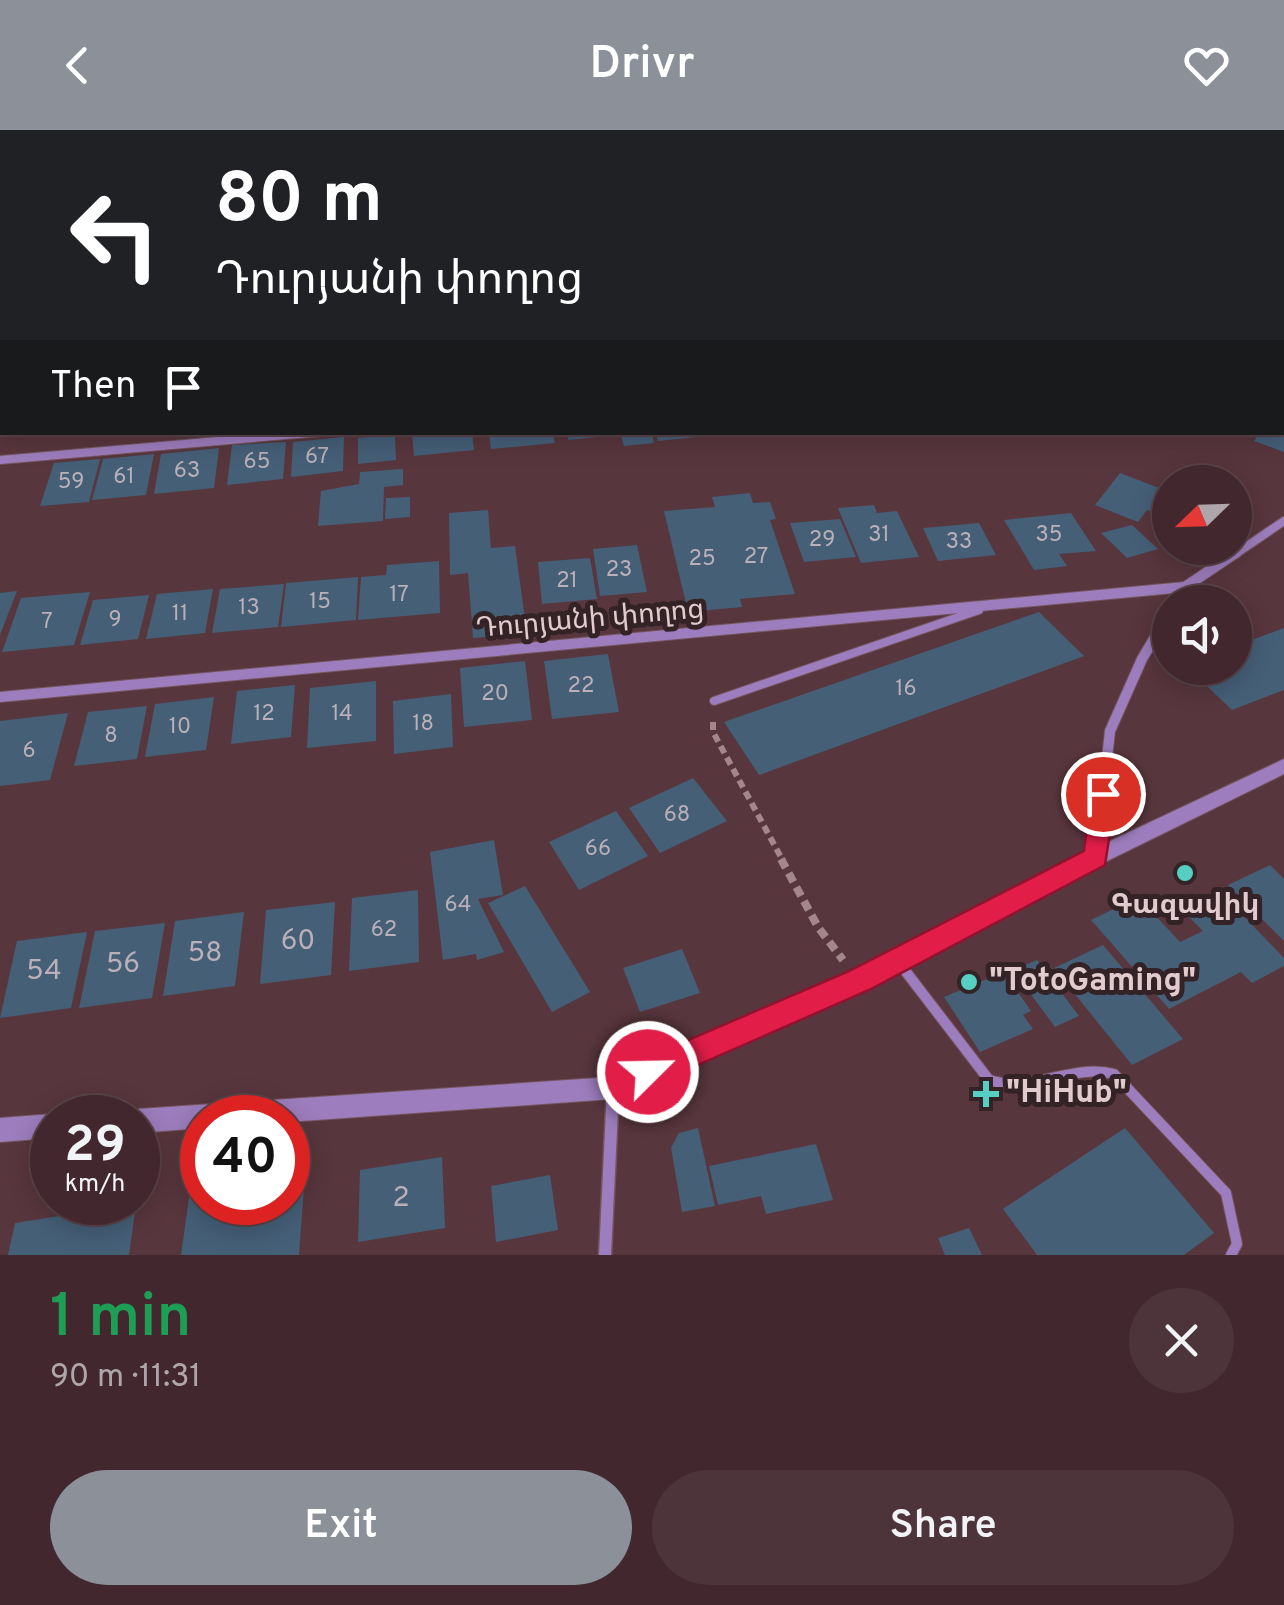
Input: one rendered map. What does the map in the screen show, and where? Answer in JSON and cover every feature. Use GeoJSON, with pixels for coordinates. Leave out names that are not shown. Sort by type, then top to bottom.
{"type":"FeatureCollection","features":[{"type":"Feature","properties":{"kind":"street"},"geometry":{"type":"LineString","coordinates":[[0,460],[287,435]]}},
{"type":"Feature","properties":{"kind":"street","name":"Դուրյանի փողոց"},"geometry":{"type":"LineString","coordinates":[[1188,585],[1284,521]]}},
{"type":"Feature","properties":{"kind":"street","name":"Դուրյանի փողոց"},"geometry":{"type":"LineString","coordinates":[[0,697],[1152,590]]}},
{"type":"Feature","properties":{"kind":"street"},"geometry":{"type":"LineString","coordinates":[[1096,857],[1110,730],[1152,643]]}},
{"type":"Feature","properties":{"kind":"street"},"geometry":{"type":"LineString","coordinates":[[160,1119],[613,1088],[859,980],[1096,857],[1284,766]]}},
{"type":"Feature","properties":{"kind":"street"},"geometry":{"type":"LineString","coordinates":[[605,1255],[613,1088]]}},
{"type":"Feature","properties":{"kind":"street"},"geometry":{"type":"LineString","coordinates":[[1,1135],[30,1130]]}},
{"type":"Feature","properties":{"kind":"lane"},"geometry":{"type":"LineString","coordinates":[[714,701],[995,604]]}},
{"type":"Feature","properties":{"kind":"lane"},"geometry":{"type":"LineString","coordinates":[[897,961],[989,1080],[1009,1087],[1100,1068],[1114,1074],[1226,1193],[1238,1244],[1231,1255]]}},
{"type":"Feature","properties":{"kind":"path"},"geometry":{"type":"LineString","coordinates":[[714,701],[713,732],[818,927],[859,980]]}},
{"type":"Feature","properties":{"kind":"building"},"geometry":{"type":"Polygon","coordinates":[[[395,435],[396,460],[358,464],[358,438],[395,435]]]}},
{"type":"Feature","properties":{"kind":"building"},"geometry":{"type":"Polygon","coordinates":[[[412,435],[472,435],[474,450],[414,456],[412,435]]]}},
{"type":"Feature","properties":{"kind":"building"},"geometry":{"type":"Polygon","coordinates":[[[489,435],[553,435],[555,443],[491,449],[489,435]]]}},
{"type":"Feature","properties":{"kind":"building"},"geometry":{"type":"Polygon","coordinates":[[[567,435],[616,435],[568,440],[567,435]]]}},
{"type":"Feature","properties":{"kind":"building"},"geometry":{"type":"Polygon","coordinates":[[[621,435],[652,435],[654,443],[624,446],[621,435]]]}},
{"type":"Feature","properties":{"kind":"building"},"geometry":{"type":"Polygon","coordinates":[[[656,435],[718,435],[658,441],[656,435]]]}},
{"type":"Feature","properties":{"kind":"building"},"geometry":{"type":"Polygon","coordinates":[[[1258,435],[1284,435],[1284,452],[1254,441],[1258,435]]]}},
{"type":"Feature","properties":{"kind":"building"},"geometry":{"type":"Polygon","coordinates":[[[344,437],[343,471],[291,477],[293,442],[344,437]]]}},
{"type":"Feature","properties":{"kind":"building"},"geometry":{"type":"Polygon","coordinates":[[[286,442],[283,479],[227,485],[232,445],[286,442]]]}},
{"type":"Feature","properties":{"kind":"building"},"geometry":{"type":"Polygon","coordinates":[[[219,448],[214,488],[154,494],[161,454],[219,448]]]}},
{"type":"Feature","properties":{"kind":"building"},"geometry":{"type":"Polygon","coordinates":[[[154,454],[146,495],[92,500],[103,459],[154,454]]]}},
{"type":"Feature","properties":{"kind":"building"},"geometry":{"type":"Polygon","coordinates":[[[100,459],[89,502],[40,506],[54,463],[100,459]]]}},
{"type":"Feature","properties":{"kind":"building"},"geometry":{"type":"Polygon","coordinates":[[[403,469],[403,485],[384,487],[383,521],[318,526],[321,491],[359,484],[360,472],[403,469]]]}},
{"type":"Feature","properties":{"kind":"building"},"geometry":{"type":"Polygon","coordinates":[[[1120,473],[1152,485],[1152,512],[1147,510],[1138,522],[1095,505],[1120,473]]]}},
{"type":"Feature","properties":{"kind":"building"},"geometry":{"type":"Polygon","coordinates":[[[750,493],[753,503],[770,502],[776,519],[770,520],[795,594],[740,599],[742,607],[688,612],[664,511],[715,507],[712,497],[750,493]]]}},
{"type":"Feature","properties":{"kind":"building"},"geometry":{"type":"Polygon","coordinates":[[[410,497],[410,517],[385,519],[386,498],[410,497]]]}},
{"type":"Feature","properties":{"kind":"building"},"geometry":{"type":"Polygon","coordinates":[[[874,505],[877,513],[897,511],[919,557],[861,563],[838,508],[874,505]]]}},
{"type":"Feature","properties":{"kind":"building"},"geometry":{"type":"Polygon","coordinates":[[[488,510],[491,548],[515,546],[527,634],[473,638],[468,573],[450,575],[449,513],[488,510]]]}},
{"type":"Feature","properties":{"kind":"building"},"geometry":{"type":"Polygon","coordinates":[[[1071,513],[1096,551],[1059,554],[1067,566],[1034,570],[1004,520],[1071,513]]]}},
{"type":"Feature","properties":{"kind":"building"},"geometry":{"type":"Polygon","coordinates":[[[840,519],[856,557],[804,562],[790,523],[840,519]]]}},
{"type":"Feature","properties":{"kind":"building"},"geometry":{"type":"Polygon","coordinates":[[[979,523],[996,555],[938,561],[923,528],[979,523]]]}},
{"type":"Feature","properties":{"kind":"building"},"geometry":{"type":"Polygon","coordinates":[[[1132,525],[1152,543],[1152,551],[1127,558],[1101,533],[1132,525]]]}},
{"type":"Feature","properties":{"kind":"building"},"geometry":{"type":"Polygon","coordinates":[[[637,545],[647,592],[600,596],[593,549],[637,545]]]}},
{"type":"Feature","properties":{"kind":"building"},"geometry":{"type":"Polygon","coordinates":[[[590,558],[597,599],[542,604],[538,562],[590,558]]]}},
{"type":"Feature","properties":{"kind":"building"},"geometry":{"type":"Polygon","coordinates":[[[439,561],[440,613],[358,620],[361,577],[386,575],[387,565],[439,561]]]}},
{"type":"Feature","properties":{"kind":"building"},"geometry":{"type":"Polygon","coordinates":[[[358,577],[356,620],[281,627],[286,583],[358,577]]]}},
{"type":"Feature","properties":{"kind":"building"},"geometry":{"type":"Polygon","coordinates":[[[284,584],[278,627],[212,633],[220,589],[284,584]]]}},
{"type":"Feature","properties":{"kind":"building"},"geometry":{"type":"Polygon","coordinates":[[[213,589],[205,633],[146,639],[157,594],[213,589]]]}},
{"type":"Feature","properties":{"kind":"building"},"geometry":{"type":"Polygon","coordinates":[[[17,591],[0,635],[0,593],[17,591]]]}},
{"type":"Feature","properties":{"kind":"building"},"geometry":{"type":"Polygon","coordinates":[[[90,592],[74,645],[2,652],[21,598],[90,592]]]}},
{"type":"Feature","properties":{"kind":"building"},"geometry":{"type":"Polygon","coordinates":[[[149,595],[138,639],[80,645],[93,600],[149,595]]]}},
{"type":"Feature","properties":{"kind":"building"},"geometry":{"type":"Polygon","coordinates":[[[1039,612],[1084,656],[759,775],[724,722],[1039,612]]]}},
{"type":"Feature","properties":{"kind":"building"},"geometry":{"type":"Polygon","coordinates":[[[1284,628],[1284,690],[1232,710],[1206,685],[1252,685],[1252,640],[1284,628]]]}},
{"type":"Feature","properties":{"kind":"building"},"geometry":{"type":"Polygon","coordinates":[[[608,654],[619,712],[552,719],[544,661],[608,654]]]}},
{"type":"Feature","properties":{"kind":"building"},"geometry":{"type":"Polygon","coordinates":[[[525,661],[532,720],[464,727],[460,668],[525,661]]]}},
{"type":"Feature","properties":{"kind":"building"},"geometry":{"type":"Polygon","coordinates":[[[376,681],[376,741],[307,748],[310,688],[376,681]]]}},
{"type":"Feature","properties":{"kind":"building"},"geometry":{"type":"Polygon","coordinates":[[[295,685],[291,737],[231,744],[237,691],[295,685]]]}},
{"type":"Feature","properties":{"kind":"building"},"geometry":{"type":"Polygon","coordinates":[[[451,694],[453,747],[394,754],[393,701],[451,694]]]}},
{"type":"Feature","properties":{"kind":"building"},"geometry":{"type":"Polygon","coordinates":[[[214,697],[206,750],[145,757],[155,704],[214,697]]]}},
{"type":"Feature","properties":{"kind":"building"},"geometry":{"type":"Polygon","coordinates":[[[147,706],[137,759],[74,766],[88,712],[147,706]]]}},
{"type":"Feature","properties":{"kind":"building"},"geometry":{"type":"Polygon","coordinates":[[[68,713],[50,780],[0,786],[0,721],[68,713]]]}},
{"type":"Feature","properties":{"kind":"building"},"geometry":{"type":"Polygon","coordinates":[[[693,778],[727,821],[660,853],[629,808],[693,778]]]}},
{"type":"Feature","properties":{"kind":"building"},"geometry":{"type":"Polygon","coordinates":[[[616,811],[648,856],[579,890],[549,842],[616,811]]]}},
{"type":"Feature","properties":{"kind":"building"},"geometry":{"type":"Polygon","coordinates":[[[494,840],[503,895],[478,899],[504,952],[477,960],[476,954],[443,960],[430,852],[494,840]]]}},
{"type":"Feature","properties":{"kind":"building"},"geometry":{"type":"Polygon","coordinates":[[[1270,865],[1284,879],[1284,941],[1228,885],[1270,865]]]}},
{"type":"Feature","properties":{"kind":"building"},"geometry":{"type":"Polygon","coordinates":[[[525,886],[590,992],[552,1012],[488,903],[525,886]]]}},
{"type":"Feature","properties":{"kind":"building"},"geometry":{"type":"Polygon","coordinates":[[[418,890],[419,962],[349,971],[352,898],[418,890]]]}},
{"type":"Feature","properties":{"kind":"building"},"geometry":{"type":"Polygon","coordinates":[[[1138,897],[1180,942],[1203,931],[1188,916],[1225,897],[1284,958],[1284,966],[1252,983],[1241,972],[1169,1009],[1091,920],[1138,897]]]}},
{"type":"Feature","properties":{"kind":"building"},"geometry":{"type":"Polygon","coordinates":[[[335,902],[331,975],[260,984],[266,910],[335,902]]]}},
{"type":"Feature","properties":{"kind":"building"},"geometry":{"type":"Polygon","coordinates":[[[244,912],[235,986],[163,996],[175,921],[244,912]]]}},
{"type":"Feature","properties":{"kind":"building"},"geometry":{"type":"Polygon","coordinates":[[[165,923],[152,998],[79,1008],[95,931],[165,923]]]}},
{"type":"Feature","properties":{"kind":"building"},"geometry":{"type":"Polygon","coordinates":[[[87,932],[71,1008],[0,1018],[17,941],[87,932]]]}},
{"type":"Feature","properties":{"kind":"building"},"geometry":{"type":"Polygon","coordinates":[[[1103,945],[1183,1039],[1132,1065],[1054,968],[1103,945]]]}},
{"type":"Feature","properties":{"kind":"building"},"geometry":{"type":"Polygon","coordinates":[[[682,949],[700,993],[640,1012],[623,968],[682,949]]]}},
{"type":"Feature","properties":{"kind":"building"},"geometry":{"type":"Polygon","coordinates":[[[1037,960],[1079,1016],[1055,1027],[1013,970],[1037,960]]]}},
{"type":"Feature","properties":{"kind":"building"},"geometry":{"type":"Polygon","coordinates":[[[1004,972],[1031,1011],[1023,1015],[1033,1029],[980,1052],[944,997],[1004,972]]]}},
{"type":"Feature","properties":{"kind":"building"},"geometry":{"type":"Polygon","coordinates":[[[698,1128],[715,1206],[682,1212],[671,1148],[679,1133],[698,1128]]]}},
{"type":"Feature","properties":{"kind":"building"},"geometry":{"type":"Polygon","coordinates":[[[1125,1128],[1214,1233],[1184,1255],[1037,1255],[1003,1209],[1125,1128]]]}},
{"type":"Feature","properties":{"kind":"building"},"geometry":{"type":"Polygon","coordinates":[[[816,1144],[833,1200],[766,1214],[761,1196],[718,1205],[709,1166],[816,1144]]]}},
{"type":"Feature","properties":{"kind":"building"},"geometry":{"type":"Polygon","coordinates":[[[442,1157],[445,1228],[358,1242],[360,1170],[442,1157]]]}},
{"type":"Feature","properties":{"kind":"building"},"geometry":{"type":"Polygon","coordinates":[[[550,1175],[558,1230],[496,1242],[491,1186],[550,1175]]]}},
{"type":"Feature","properties":{"kind":"building"},"geometry":{"type":"Polygon","coordinates":[[[15,1223],[133,1225],[129,1255],[8,1255],[15,1223]]]}},
{"type":"Feature","properties":{"kind":"building"},"geometry":{"type":"Polygon","coordinates":[[[185,1225],[301,1225],[299,1255],[181,1255],[185,1225]]]}},
{"type":"Feature","properties":{"kind":"building"},"geometry":{"type":"Polygon","coordinates":[[[969,1228],[982,1255],[945,1255],[938,1238],[969,1228]]]}},
{"type":"Feature","properties":{"kind":"place","name":"Գազավիկ"},"geometry":{"type":"Point","coordinates":[1185,873]}},
{"type":"Feature","properties":{"kind":"place","name":"\"TotoGaming\""},"geometry":{"type":"Point","coordinates":[969,982]}},
{"type":"Feature","properties":{"kind":"place","name":"\"HiHub\""},"geometry":{"type":"Point","coordinates":[986,1094]}},
{"type":"Feature","properties":{"kind":"route"},"geometry":{"type":"LineString","coordinates":[[648,1072],[859,980],[1096,857],[1103,794]]}}]}
